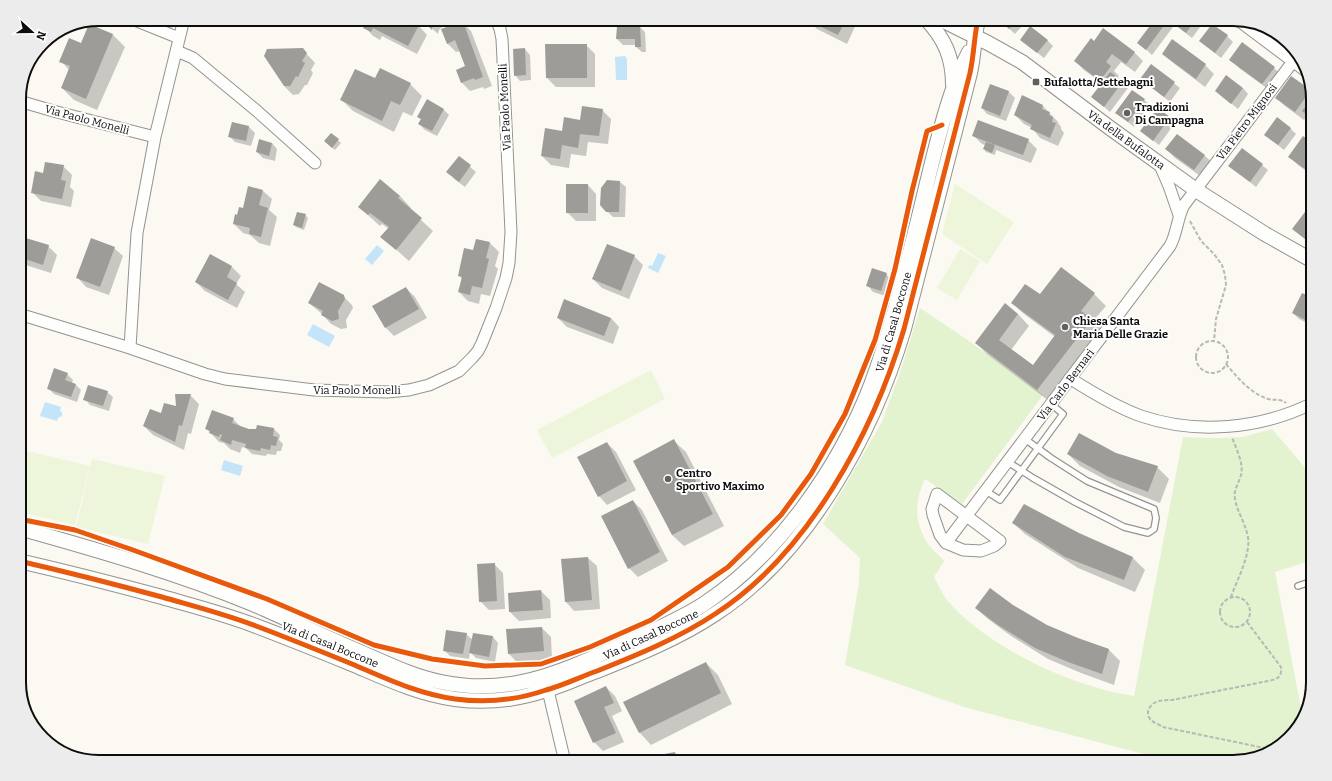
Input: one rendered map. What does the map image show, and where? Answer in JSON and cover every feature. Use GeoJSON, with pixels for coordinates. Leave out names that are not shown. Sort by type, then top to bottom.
{"type":"FeatureCollection","features":[{"type":"Feature","properties":{"kind":"street"},"geometry":{"type":"LineString","coordinates":[[149,26],[179,38]]}},
{"type":"Feature","properties":{"kind":"street"},"geometry":{"type":"LineString","coordinates":[[130,348],[137,233],[155,137],[182,26]]}},
{"type":"Feature","properties":{"kind":"street","name":"Via Paolo Monelli"},"geometry":{"type":"LineString","coordinates":[[26,316],[130,348],[220,378],[314,390],[387,392],[409,390],[420,388],[459,371],[475,355],[482,343],[506,278],[510,249],[511,232],[502,39],[499,26]]}},
{"type":"Feature","properties":{"kind":"street"},"geometry":{"type":"LineString","coordinates":[[932,26],[941,38],[950,57],[953,73],[953,88]]}},
{"type":"Feature","properties":{"kind":"street","name":"Via della Bufalotta"},"geometry":{"type":"LineString","coordinates":[[954,26],[1022,62],[1196,190],[1265,234],[1306,257]]}},
{"type":"Feature","properties":{"kind":"street"},"geometry":{"type":"LineString","coordinates":[[975,36],[977,26]]}},
{"type":"Feature","properties":{"kind":"street"},"geometry":{"type":"LineString","coordinates":[[1250,28],[1292,56]]}},
{"type":"Feature","properties":{"kind":"street","name":"Via di Casal Boccone"},"geometry":{"type":"LineString","coordinates":[[26,563],[85,576],[231,616],[302,643],[403,686],[432,695],[463,700],[494,700],[520,697],[546,684],[583,662],[656,629],[703,605],[736,580],[760,559],[791,524],[850,432],[875,373],[890,327],[953,88],[975,36]]}},
{"type":"Feature","properties":{"kind":"street","name":"Via di Casal Boccone"},"geometry":{"type":"LineString","coordinates":[[26,530],[104,552],[187,580],[250,603],[397,668],[427,679],[456,685],[483,687],[546,684],[645,651],[687,631],[716,614],[748,588],[778,560],[808,523],[831,490],[851,457],[874,413],[899,346],[974,57],[975,36]]}},
{"type":"Feature","properties":{"kind":"street"},"geometry":{"type":"LineString","coordinates":[[177,51],[193,58],[257,111],[315,163]]}},
{"type":"Feature","properties":{"kind":"street","name":"Via Pietro Mignosi"},"geometry":{"type":"LineString","coordinates":[[1196,190],[1294,59]]}},
{"type":"Feature","properties":{"kind":"street","name":"Via Paolo Monelli"},"geometry":{"type":"LineString","coordinates":[[26,103],[155,137]]}},
{"type":"Feature","properties":{"kind":"street"},"geometry":{"type":"LineString","coordinates":[[1160,165],[1179,215]]}},
{"type":"Feature","properties":{"kind":"street","name":"Via Carlo Bernari"},"geometry":{"type":"LineString","coordinates":[[946,544],[1170,246],[1179,215],[1186,202],[1196,190]]}},
{"type":"Feature","properties":{"kind":"street"},"geometry":{"type":"LineString","coordinates":[[1071,379],[1114,405],[1156,420],[1199,427],[1228,427],[1261,422],[1295,412],[1306,406]]}},
{"type":"Feature","properties":{"kind":"street"},"geometry":{"type":"LineString","coordinates":[[937,494],[1000,541],[994,546],[981,551],[963,550],[946,544],[940,535],[933,515],[932,509],[937,494]]}},
{"type":"Feature","properties":{"kind":"street"},"geometry":{"type":"LineString","coordinates":[[546,684],[563,755]]}},
{"type":"Feature","properties":{"kind":"lane"},"geometry":{"type":"LineString","coordinates":[[986,491],[1000,500],[1063,414],[1051,404]]}},
{"type":"Feature","properties":{"kind":"lane"},"geometry":{"type":"LineString","coordinates":[[1008,462],[1075,502],[1124,527],[1148,533],[1154,528],[1156,518],[1154,509],[1087,481],[1025,439]]}},
{"type":"Feature","properties":{"kind":"lane"},"geometry":{"type":"LineString","coordinates":[[1298,586],[1306,583]]}},
{"type":"Feature","properties":{"kind":"path"},"geometry":{"type":"LineString","coordinates":[[1179,215],[1186,217],[1189,220],[1201,241],[1214,254],[1222,265],[1225,275],[1226,285],[1216,319],[1214,341]]}},
{"type":"Feature","properties":{"kind":"path"},"geometry":{"type":"LineString","coordinates":[[1214,341],[1223,346],[1226,350],[1228,359],[1223,368],[1214,373],[1208,373],[1199,367],[1196,357],[1200,347],[1208,342],[1214,341]]}},
{"type":"Feature","properties":{"kind":"path"},"geometry":{"type":"LineString","coordinates":[[1226,364],[1244,384],[1257,394],[1270,400],[1279,399],[1285,401],[1295,412]]}},
{"type":"Feature","properties":{"kind":"path"},"geometry":{"type":"LineString","coordinates":[[1228,427],[1242,465],[1241,475],[1235,490],[1234,498],[1248,533],[1247,554],[1231,597]]}},
{"type":"Feature","properties":{"kind":"path"},"geometry":{"type":"LineString","coordinates":[[1231,597],[1240,597],[1248,603],[1250,613],[1247,622],[1238,627],[1233,627],[1224,622],[1221,618],[1221,608],[1226,599],[1231,597]]}},
{"type":"Feature","properties":{"kind":"path"},"geometry":{"type":"LineString","coordinates":[[1247,622],[1281,667],[1282,673],[1280,677],[1268,681],[1172,700],[1158,701],[1152,704],[1148,709],[1148,713],[1152,721],[1163,727],[1264,748]]}},
{"type":"Feature","properties":{"kind":"green space"},"geometry":{"type":"Polygon","coordinates":[[[955,184],[1014,222],[987,264],[942,234],[955,184]]]}},
{"type":"Feature","properties":{"kind":"green space"},"geometry":{"type":"Polygon","coordinates":[[[960,249],[980,261],[957,300],[937,288],[960,249]]]}},
{"type":"Feature","properties":{"kind":"green space"},"geometry":{"type":"Polygon","coordinates":[[[920,308],[972,343],[1043,395],[962,504],[925,479],[919,494],[917,509],[919,524],[921,532],[931,548],[944,561],[934,577],[946,599],[963,617],[1007,648],[1032,662],[1084,684],[1134,696],[1183,437],[1243,437],[1272,429],[1306,469],[1306,562],[1275,572],[1301,708],[1296,719],[1285,734],[1270,745],[1252,753],[1233,755],[1147,755],[964,707],[845,665],[859,583],[860,558],[823,524],[882,422],[902,367],[920,308]]]}},
{"type":"Feature","properties":{"kind":"green space"},"geometry":{"type":"Polygon","coordinates":[[[651,370],[665,399],[552,458],[537,430],[651,370]]]}},
{"type":"Feature","properties":{"kind":"green space"},"geometry":{"type":"Polygon","coordinates":[[[26,451],[90,466],[75,525],[26,514],[26,451]]]}},
{"type":"Feature","properties":{"kind":"green space"},"geometry":{"type":"Polygon","coordinates":[[[92,459],[165,476],[148,544],[76,527],[92,459]]]}},
{"type":"Feature","properties":{"kind":"water"},"geometry":{"type":"Polygon","coordinates":[[[625,56],[627,59],[627,80],[616,80],[615,57],[625,56]]]}},
{"type":"Feature","properties":{"kind":"water"},"geometry":{"type":"Polygon","coordinates":[[[377,245],[384,251],[372,265],[365,259],[377,245]]]}},
{"type":"Feature","properties":{"kind":"water"},"geometry":{"type":"Polygon","coordinates":[[[658,253],[666,256],[658,273],[648,268],[649,265],[652,266],[658,253]]]}},
{"type":"Feature","properties":{"kind":"water"},"geometry":{"type":"Polygon","coordinates":[[[313,324],[335,336],[329,347],[307,335],[313,324]]]}},
{"type":"Feature","properties":{"kind":"water"},"geometry":{"type":"Polygon","coordinates":[[[45,402],[61,407],[60,411],[62,412],[62,416],[58,418],[57,421],[40,416],[45,402]]]}},
{"type":"Feature","properties":{"kind":"water"},"geometry":{"type":"Polygon","coordinates":[[[224,460],[243,466],[240,476],[221,470],[224,460]]]}},
{"type":"Feature","properties":{"kind":"building"},"geometry":{"type":"Polygon","coordinates":[[[94,26],[113,34],[86,99],[61,88],[70,66],[59,62],[69,38],[81,43],[88,27],[94,26]]]}},
{"type":"Feature","properties":{"kind":"building"},"geometry":{"type":"Polygon","coordinates":[[[364,26],[418,26],[408,46],[373,28],[371,32],[363,28],[364,26]]]}},
{"type":"Feature","properties":{"kind":"building"},"geometry":{"type":"Polygon","coordinates":[[[449,26],[465,26],[483,77],[475,80],[474,78],[461,83],[456,70],[465,66],[455,40],[447,44],[441,29],[449,26]]]}},
{"type":"Feature","properties":{"kind":"building"},"geometry":{"type":"Polygon","coordinates":[[[617,26],[640,26],[641,47],[635,47],[635,39],[616,39],[617,26]]]}},
{"type":"Feature","properties":{"kind":"building"},"geometry":{"type":"Polygon","coordinates":[[[819,26],[842,26],[838,35],[819,26]]]}},
{"type":"Feature","properties":{"kind":"building"},"geometry":{"type":"Polygon","coordinates":[[[1030,26],[1048,40],[1037,53],[1020,40],[1030,26]]]}},
{"type":"Feature","properties":{"kind":"building"},"geometry":{"type":"Polygon","coordinates":[[[1150,26],[1164,26],[1146,50],[1137,43],[1150,26]]]}},
{"type":"Feature","properties":{"kind":"building"},"geometry":{"type":"Polygon","coordinates":[[[1176,26],[1191,26],[1186,33],[1176,26]]]}},
{"type":"Feature","properties":{"kind":"building"},"geometry":{"type":"Polygon","coordinates":[[[1210,26],[1215,26],[1228,35],[1215,53],[1199,41],[1210,26]]]}},
{"type":"Feature","properties":{"kind":"building"},"geometry":{"type":"Polygon","coordinates":[[[1103,28],[1135,52],[1126,64],[1112,54],[1106,62],[1111,66],[1100,81],[1074,61],[1091,38],[1094,41],[1103,28]]]}},
{"type":"Feature","properties":{"kind":"building"},"geometry":{"type":"Polygon","coordinates":[[[1172,39],[1206,64],[1196,79],[1162,54],[1172,39]]]}},
{"type":"Feature","properties":{"kind":"building"},"geometry":{"type":"Polygon","coordinates":[[[1242,42],[1275,67],[1262,84],[1229,60],[1242,42]]]}},
{"type":"Feature","properties":{"kind":"building"},"geometry":{"type":"Polygon","coordinates":[[[545,44],[587,44],[587,78],[546,78],[545,44]]]}},
{"type":"Feature","properties":{"kind":"building"},"geometry":{"type":"Polygon","coordinates":[[[303,48],[307,53],[302,61],[305,63],[298,77],[296,76],[290,86],[284,86],[264,56],[267,49],[303,48]]]}},
{"type":"Feature","properties":{"kind":"building"},"geometry":{"type":"Polygon","coordinates":[[[525,48],[526,75],[514,76],[513,49],[525,48]]]}},
{"type":"Feature","properties":{"kind":"building"},"geometry":{"type":"Polygon","coordinates":[[[1151,64],[1175,82],[1164,97],[1140,79],[1151,64]]]}},
{"type":"Feature","properties":{"kind":"building"},"geometry":{"type":"Polygon","coordinates":[[[380,68],[411,83],[400,105],[391,101],[382,121],[340,100],[355,69],[375,78],[380,68]]]}},
{"type":"Feature","properties":{"kind":"building"},"geometry":{"type":"Polygon","coordinates":[[[1110,72],[1123,81],[1104,107],[1091,97],[1110,72]]]}},
{"type":"Feature","properties":{"kind":"building"},"geometry":{"type":"Polygon","coordinates":[[[1226,75],[1243,88],[1231,104],[1215,91],[1226,75]]]}},
{"type":"Feature","properties":{"kind":"building"},"geometry":{"type":"Polygon","coordinates":[[[1291,76],[1305,86],[1306,97],[1295,112],[1275,98],[1291,76]]]}},
{"type":"Feature","properties":{"kind":"building"},"geometry":{"type":"Polygon","coordinates":[[[990,84],[1009,91],[1000,116],[981,108],[990,84]]]}},
{"type":"Feature","properties":{"kind":"building"},"geometry":{"type":"Polygon","coordinates":[[[1132,90],[1145,99],[1128,122],[1115,113],[1132,90]]]}},
{"type":"Feature","properties":{"kind":"building"},"geometry":{"type":"Polygon","coordinates":[[[1022,95],[1043,105],[1042,109],[1050,112],[1049,115],[1053,117],[1052,122],[1056,123],[1050,138],[1030,129],[1032,125],[1014,115],[1022,95]]]}},
{"type":"Feature","properties":{"kind":"building"},"geometry":{"type":"Polygon","coordinates":[[[427,99],[444,109],[432,131],[418,124],[421,119],[417,117],[427,99]]]}},
{"type":"Feature","properties":{"kind":"building"},"geometry":{"type":"Polygon","coordinates":[[[582,106],[603,109],[599,136],[580,134],[578,148],[562,145],[560,159],[541,156],[545,128],[562,131],[564,117],[580,120],[582,106]]]}},
{"type":"Feature","properties":{"kind":"building"},"geometry":{"type":"Polygon","coordinates":[[[1306,106],[1306,114],[1302,111],[1306,106]]]}},
{"type":"Feature","properties":{"kind":"building"},"geometry":{"type":"Polygon","coordinates":[[[1158,108],[1170,117],[1153,141],[1140,131],[1158,108]]]}},
{"type":"Feature","properties":{"kind":"building"},"geometry":{"type":"Polygon","coordinates":[[[1277,117],[1291,128],[1278,145],[1264,135],[1277,117]]]}},
{"type":"Feature","properties":{"kind":"building"},"geometry":{"type":"Polygon","coordinates":[[[978,120],[1029,139],[1023,155],[972,136],[978,120]]]}},
{"type":"Feature","properties":{"kind":"building"},"geometry":{"type":"Polygon","coordinates":[[[232,122],[249,126],[246,141],[228,137],[232,122]]]}},
{"type":"Feature","properties":{"kind":"building"},"geometry":{"type":"Polygon","coordinates":[[[331,133],[339,139],[332,148],[324,141],[331,133]]]}},
{"type":"Feature","properties":{"kind":"building"},"geometry":{"type":"Polygon","coordinates":[[[1177,134],[1205,155],[1194,170],[1165,149],[1177,134]]]}},
{"type":"Feature","properties":{"kind":"building"},"geometry":{"type":"Polygon","coordinates":[[[1303,136],[1306,138],[1306,170],[1288,157],[1303,136]]]}},
{"type":"Feature","properties":{"kind":"building"},"geometry":{"type":"Polygon","coordinates":[[[259,139],[272,143],[269,156],[256,152],[259,139]]]}},
{"type":"Feature","properties":{"kind":"building"},"geometry":{"type":"Polygon","coordinates":[[[986,142],[995,145],[992,153],[983,149],[986,142]]]}},
{"type":"Feature","properties":{"kind":"building"},"geometry":{"type":"Polygon","coordinates":[[[1242,148],[1263,164],[1250,182],[1228,166],[1242,148]]]}},
{"type":"Feature","properties":{"kind":"building"},"geometry":{"type":"Polygon","coordinates":[[[459,156],[471,165],[459,182],[446,172],[459,156]]]}},
{"type":"Feature","properties":{"kind":"building"},"geometry":{"type":"Polygon","coordinates":[[[45,162],[64,165],[61,180],[66,181],[62,199],[31,193],[35,171],[43,173],[45,162]]]}},
{"type":"Feature","properties":{"kind":"building"},"geometry":{"type":"Polygon","coordinates":[[[380,179],[400,196],[398,198],[422,218],[396,250],[380,237],[389,227],[370,213],[368,215],[358,207],[380,179]]]}},
{"type":"Feature","properties":{"kind":"building"},"geometry":{"type":"Polygon","coordinates":[[[607,180],[620,181],[619,212],[606,212],[600,205],[601,188],[607,180]]]}},
{"type":"Feature","properties":{"kind":"building"},"geometry":{"type":"Polygon","coordinates":[[[566,184],[588,184],[588,213],[566,213],[566,184]]]}},
{"type":"Feature","properties":{"kind":"building"},"geometry":{"type":"Polygon","coordinates":[[[248,186],[263,190],[259,205],[268,208],[261,237],[249,234],[250,228],[233,224],[235,214],[237,215],[239,207],[243,208],[248,186]]]}},
{"type":"Feature","properties":{"kind":"building"},"geometry":{"type":"Polygon","coordinates":[[[297,212],[306,214],[302,228],[293,225],[297,212]]]}},
{"type":"Feature","properties":{"kind":"building"},"geometry":{"type":"Polygon","coordinates":[[[1305,212],[1306,213],[1306,240],[1292,229],[1305,212]]]}},
{"type":"Feature","properties":{"kind":"building"},"geometry":{"type":"Polygon","coordinates":[[[26,238],[49,245],[43,265],[26,259],[26,238]]]}},
{"type":"Feature","properties":{"kind":"building"},"geometry":{"type":"Polygon","coordinates":[[[91,238],[115,247],[100,287],[76,278],[91,238]]]}},
{"type":"Feature","properties":{"kind":"building"},"geometry":{"type":"Polygon","coordinates":[[[476,239],[490,242],[486,258],[489,259],[482,288],[472,286],[470,295],[458,292],[462,277],[458,276],[464,248],[473,250],[476,239]]]}},
{"type":"Feature","properties":{"kind":"building"},"geometry":{"type":"Polygon","coordinates":[[[607,244],[635,255],[621,291],[592,279],[607,244]]]}},
{"type":"Feature","properties":{"kind":"building"},"geometry":{"type":"Polygon","coordinates":[[[210,254],[232,266],[227,277],[237,283],[228,300],[195,282],[210,254]]]}},
{"type":"Feature","properties":{"kind":"building","name":"Chiesa Santa Maria Delle Grazie"},"geometry":{"type":"Polygon","coordinates":[[[1061,267],[1095,293],[1081,311],[1092,319],[1037,390],[975,343],[1005,303],[1018,314],[999,340],[1033,365],[1055,335],[1011,303],[1025,284],[1040,294],[1061,267]]]}},
{"type":"Feature","properties":{"kind":"building"},"geometry":{"type":"Polygon","coordinates":[[[872,268],[887,273],[881,291],[866,286],[872,268]]]}},
{"type":"Feature","properties":{"kind":"building"},"geometry":{"type":"Polygon","coordinates":[[[319,282],[344,295],[345,299],[338,311],[339,319],[332,321],[321,315],[323,311],[308,303],[319,282]]]}},
{"type":"Feature","properties":{"kind":"building"},"geometry":{"type":"Polygon","coordinates":[[[406,287],[419,309],[385,328],[372,306],[406,287]]]}},
{"type":"Feature","properties":{"kind":"building"},"geometry":{"type":"Polygon","coordinates":[[[1302,293],[1306,295],[1306,320],[1292,313],[1302,293]]]}},
{"type":"Feature","properties":{"kind":"building"},"geometry":{"type":"Polygon","coordinates":[[[564,299],[611,318],[604,336],[557,318],[564,299]]]}},
{"type":"Feature","properties":{"kind":"building"},"geometry":{"type":"Polygon","coordinates":[[[54,368],[68,373],[65,380],[76,384],[71,397],[47,389],[54,368]]]}},
{"type":"Feature","properties":{"kind":"building"},"geometry":{"type":"Polygon","coordinates":[[[88,385],[108,391],[103,406],[83,400],[88,385]]]}},
{"type":"Feature","properties":{"kind":"building"},"geometry":{"type":"Polygon","coordinates":[[[175,394],[191,394],[182,426],[179,425],[175,442],[143,426],[150,409],[161,413],[164,403],[176,406],[175,394]]]}},
{"type":"Feature","properties":{"kind":"building"},"geometry":{"type":"Polygon","coordinates":[[[212,410],[234,418],[232,423],[249,429],[256,429],[257,425],[274,428],[273,436],[278,437],[276,446],[271,445],[270,450],[261,448],[260,451],[245,448],[246,444],[232,440],[231,445],[220,440],[222,435],[220,434],[219,437],[209,433],[210,431],[205,429],[212,410]]]}},
{"type":"Feature","properties":{"kind":"building"},"geometry":{"type":"Polygon","coordinates":[[[1079,433],[1116,453],[1158,466],[1148,492],[1107,476],[1067,454],[1079,433]]]}},
{"type":"Feature","properties":{"kind":"building"},"geometry":{"type":"Polygon","coordinates":[[[674,439],[713,514],[672,535],[633,461],[674,439]]]}},
{"type":"Feature","properties":{"kind":"building"},"geometry":{"type":"Polygon","coordinates":[[[607,442],[627,481],[598,497],[577,457],[607,442]]]}},
{"type":"Feature","properties":{"kind":"building"},"geometry":{"type":"Polygon","coordinates":[[[633,500],[660,552],[628,569],[601,516],[633,500]]]}},
{"type":"Feature","properties":{"kind":"building"},"geometry":{"type":"Polygon","coordinates":[[[1024,504],[1079,533],[1133,557],[1124,580],[1065,557],[1012,523],[1024,504]]]}},
{"type":"Feature","properties":{"kind":"building"},"geometry":{"type":"Polygon","coordinates":[[[588,557],[592,600],[565,602],[561,559],[588,557]]]}},
{"type":"Feature","properties":{"kind":"building"},"geometry":{"type":"Polygon","coordinates":[[[495,563],[497,601],[479,602],[477,564],[495,563]]]}},
{"type":"Feature","properties":{"kind":"building"},"geometry":{"type":"Polygon","coordinates":[[[990,588],[1013,605],[1047,625],[1109,649],[1102,674],[1035,648],[998,625],[975,608],[990,588]]]}},
{"type":"Feature","properties":{"kind":"building"},"geometry":{"type":"Polygon","coordinates":[[[541,590],[543,610],[509,612],[508,593],[541,590]]]}},
{"type":"Feature","properties":{"kind":"building"},"geometry":{"type":"Polygon","coordinates":[[[542,627],[544,651],[508,654],[506,629],[542,627]]]}},
{"type":"Feature","properties":{"kind":"building"},"geometry":{"type":"Polygon","coordinates":[[[446,630],[467,633],[463,654],[443,651],[446,630]]]}},
{"type":"Feature","properties":{"kind":"building"},"geometry":{"type":"Polygon","coordinates":[[[473,633],[493,636],[489,657],[469,653],[473,633]]]}},
{"type":"Feature","properties":{"kind":"building"},"geometry":{"type":"Polygon","coordinates":[[[706,662],[721,693],[639,733],[623,702],[706,662]]]}},
{"type":"Feature","properties":{"kind":"building"},"geometry":{"type":"Polygon","coordinates":[[[606,686],[614,703],[604,707],[616,733],[593,743],[574,701],[606,686]]]}},
{"type":"Feature","properties":{"kind":"building"},"geometry":{"type":"Polygon","coordinates":[[[675,752],[676,755],[659,755],[675,752]]]}},
{"type":"Feature","properties":{"kind":"cycle path"},"geometry":{"type":"LineString","coordinates":[[26,563],[126,587],[221,614],[292,640],[402,685],[441,697],[455,699],[478,701],[501,700],[524,696],[553,688],[658,646],[687,631],[715,614],[749,589],[779,559],[807,525],[833,488],[855,449],[891,369],[904,329],[970,73],[977,26]]}},
{"type":"Feature","properties":{"kind":"cycle path"},"geometry":{"type":"LineString","coordinates":[[26,520],[75,530],[267,599],[374,645],[432,659],[485,666],[541,664],[590,647],[651,620],[728,567],[781,515],[811,474],[845,414],[875,340],[895,269],[927,131],[942,125]]}},
{"type":"Feature","properties":{"kind":"place","name":"Bufalotta/Settebagni"},"geometry":{"type":"Point","coordinates":[1036,82]}},
{"type":"Feature","properties":{"kind":"place","name":"Tradizioni Di Campagna"},"geometry":{"type":"Point","coordinates":[1127,113]}},
{"type":"Feature","properties":{"kind":"place","name":"Chiesa Santa Maria Delle Grazie"},"geometry":{"type":"Point","coordinates":[1065,327]}},
{"type":"Feature","properties":{"kind":"place","name":"Centro Sportivo Maximo"},"geometry":{"type":"Point","coordinates":[668,479]}}]}
